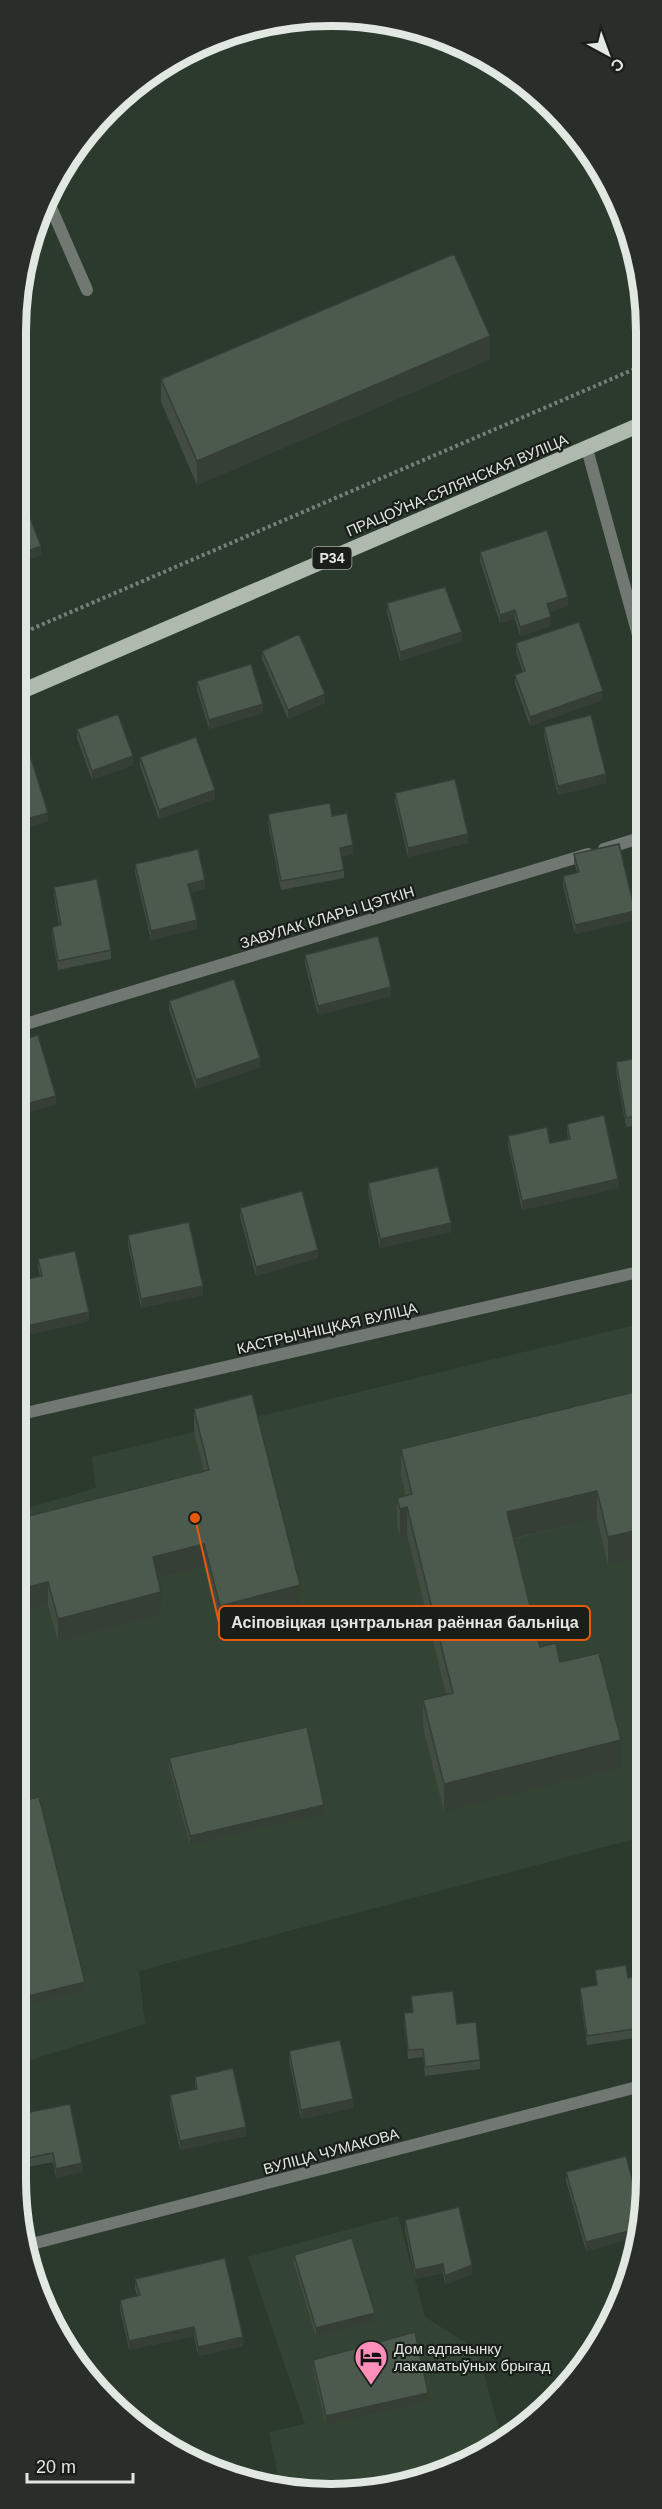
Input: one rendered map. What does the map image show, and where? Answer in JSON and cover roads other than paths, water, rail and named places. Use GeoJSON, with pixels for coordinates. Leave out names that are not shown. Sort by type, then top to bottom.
{"type":"FeatureCollection","features":[{"type":"Feature","properties":{"kind":"main road","name":"ПРАЦОЎНА-СЯЛЯНСКАЯ ВУЛІЦА"},"geometry":{"type":"LineString","coordinates":[[26,689],[636,427]]}},
{"type":"Feature","properties":{"kind":"street"},"geometry":{"type":"LineString","coordinates":[[51,209],[87,290]]}},
{"type":"Feature","properties":{"kind":"street"},"geometry":{"type":"LineString","coordinates":[[587,449],[636,628]]}},
{"type":"Feature","properties":{"kind":"street","name":"ЗАВУЛАК КЛАРЫ ЦЭТКІН"},"geometry":{"type":"LineString","coordinates":[[26,1024],[636,839]]}},
{"type":"Feature","properties":{"kind":"street","name":"КАСТРЫЧНІЦКАЯ ВУЛІЦА"},"geometry":{"type":"LineString","coordinates":[[26,1413],[636,1273]]}},
{"type":"Feature","properties":{"kind":"street","name":"ВУЛІЦА ЧУМАКОВА"},"geometry":{"type":"LineString","coordinates":[[33,2244],[636,2087]]}},
{"type":"Feature","properties":{"kind":"place","name":"Асіповіцкая цэнтральная раённая бальніца"},"geometry":{"type":"Point","coordinates":[195,1518]}},
{"type":"Feature","properties":{"kind":"place","name":"Дом адпачынку лакаматыўных брыгад"},"geometry":{"type":"Point","coordinates":[371,2386]}}]}
